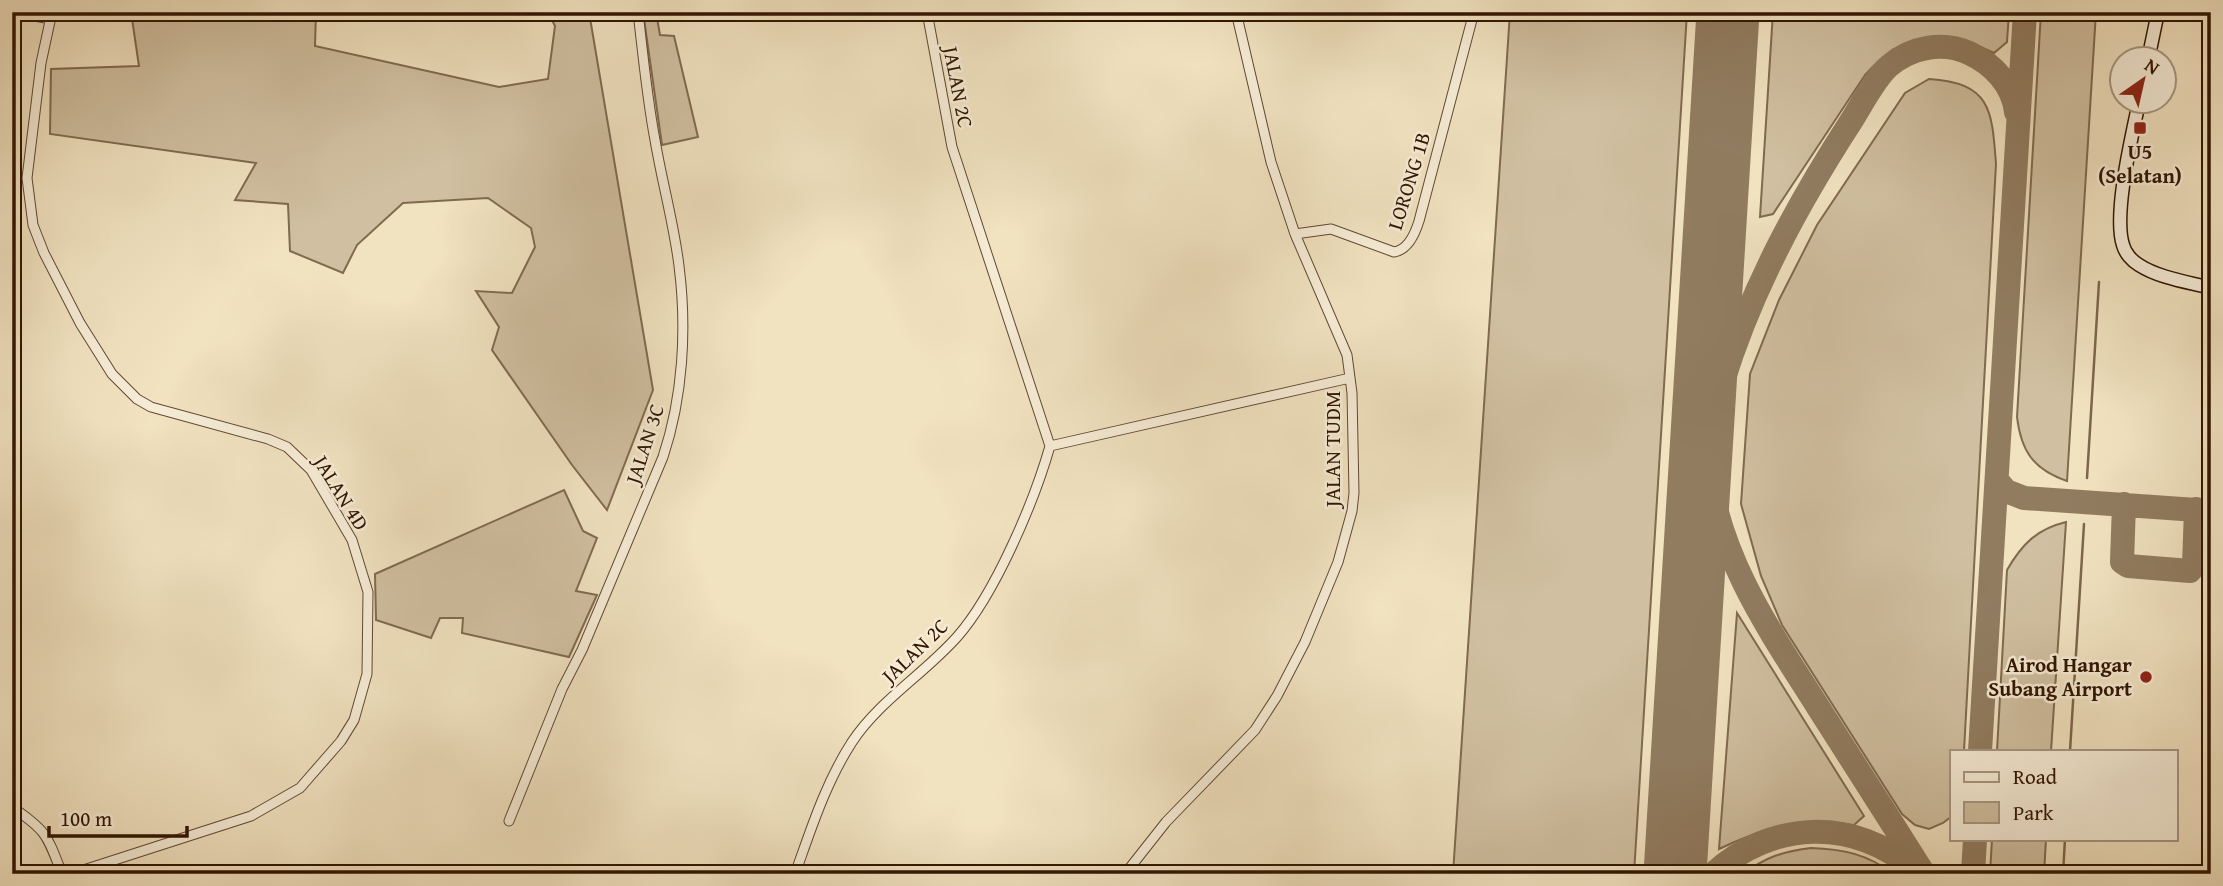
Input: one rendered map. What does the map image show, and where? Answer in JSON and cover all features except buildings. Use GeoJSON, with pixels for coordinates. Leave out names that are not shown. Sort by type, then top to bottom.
{"type":"FeatureCollection","features":[{"type":"Feature","properties":{"kind":"street"},"geometry":{"type":"LineString","coordinates":[[12,12],[51,15]]}},
{"type":"Feature","properties":{"kind":"street","name":"JALAN 3C"},"geometry":{"type":"LineString","coordinates":[[509,821],[557,701],[582,650],[663,457],[678,400],[682,361],[679,266],[654,136],[638,12]]}},
{"type":"Feature","properties":{"kind":"street","name":"JALAN 2C"},"geometry":{"type":"LineString","coordinates":[[795,874],[835,770],[853,740],[871,718],[958,636],[987,594],[1042,472],[1049,446],[952,147],[927,12]]}},
{"type":"Feature","properties":{"kind":"street","name":"JALAN TUDM"},"geometry":{"type":"LineString","coordinates":[[1125,874],[1166,822],[1255,730],[1277,696],[1305,642],[1338,562],[1352,511],[1354,493],[1347,355],[1295,234],[1269,154],[1236,12]]}},
{"type":"Feature","properties":{"kind":"street","name":"LORONG 1B"},"geometry":{"type":"LineString","coordinates":[[1295,234],[1331,229],[1394,252],[1399,252],[1409,243],[1417,228],[1474,12]]}},
{"type":"Feature","properties":{"kind":"street"},"geometry":{"type":"LineString","coordinates":[[2151,46],[2158,12]]}},
{"type":"Feature","properties":{"kind":"street","name":"JALAN 4D"},"geometry":{"type":"LineString","coordinates":[[51,15],[41,63],[27,178],[28,191],[36,234],[80,323],[112,374],[137,399],[167,413],[268,439],[286,447],[305,463],[352,540],[368,592],[367,674],[354,720],[341,741],[300,788],[251,816],[71,874]]}},
{"type":"Feature","properties":{"kind":"street"},"geometry":{"type":"LineString","coordinates":[[2137,116],[2119,217],[2123,247],[2138,265],[2152,272],[2211,288]]}},
{"type":"Feature","properties":{"kind":"street"},"geometry":{"type":"LineString","coordinates":[[1049,446],[1350,378]]}},
{"type":"Feature","properties":{"kind":"street"},"geometry":{"type":"LineString","coordinates":[[12,807],[38,824],[44,832],[62,874]]}},
{"type":"Feature","properties":{"kind":"green space"},"geometry":{"type":"Polygon","coordinates":[[[131,12],[316,12],[315,46],[499,87],[548,79],[555,26],[548,12],[589,12],[653,390],[607,510],[572,465],[492,350],[499,327],[476,291],[512,293],[535,247],[531,228],[488,198],[403,203],[357,245],[343,273],[290,251],[288,204],[235,200],[256,163],[50,134],[51,69],[139,66],[131,12]]]}},
{"type":"Feature","properties":{"kind":"green space"},"geometry":{"type":"Polygon","coordinates":[[[643,12],[656,12],[660,35],[674,36],[698,137],[662,145],[643,12]]]}},
{"type":"Feature","properties":{"kind":"green space"},"geometry":{"type":"Polygon","coordinates":[[[1510,12],[1687,12],[1634,874],[1453,874],[1510,12]]]}},
{"type":"Feature","properties":{"kind":"green space"},"geometry":{"type":"Polygon","coordinates":[[[1773,12],[2009,12],[2007,42],[1994,53],[1958,40],[1925,39],[1894,50],[1879,61],[1865,75],[1773,214],[1760,217],[1773,12]]]}},
{"type":"Feature","properties":{"kind":"green space"},"geometry":{"type":"Polygon","coordinates":[[[2041,12],[2096,12],[2067,481],[2045,471],[2031,457],[2022,440],[2017,417],[2041,12]]]}},
{"type":"Feature","properties":{"kind":"green space"},"geometry":{"type":"Polygon","coordinates":[[[1929,79],[1965,86],[1976,93],[1984,103],[1993,128],[1996,164],[1964,750],[1950,750],[1950,818],[1929,829],[1915,825],[1902,814],[1782,625],[1761,576],[1741,504],[1750,374],[1779,300],[1817,225],[1905,93],[1929,79]]]}},
{"type":"Feature","properties":{"kind":"green space"},"geometry":{"type":"Polygon","coordinates":[[[564,490],[583,531],[597,538],[576,591],[597,595],[569,657],[462,633],[463,618],[440,618],[431,638],[376,620],[375,574],[564,490]]]}},
{"type":"Feature","properties":{"kind":"green space"},"geometry":{"type":"Polygon","coordinates":[[[2066,522],[2051,750],[1997,750],[2007,570],[2031,539],[2066,522]]]}},
{"type":"Feature","properties":{"kind":"green space"},"geometry":{"type":"Polygon","coordinates":[[[1737,613],[1864,816],[1854,825],[1817,823],[1785,826],[1753,834],[1719,849],[1737,613]]]}},
{"type":"Feature","properties":{"kind":"green space"},"geometry":{"type":"Polygon","coordinates":[[[1992,840],[2046,840],[2044,874],[1990,874],[1992,840]]]}},
{"type":"Feature","properties":{"kind":"green space"},"geometry":{"type":"Polygon","coordinates":[[[1811,848],[1854,854],[1884,867],[1893,874],[1745,874],[1759,863],[1775,856],[1811,848]]]}},
{"type":"Feature","properties":{"kind":"waterway"},"geometry":{"type":"LineString","coordinates":[[2087,478],[2099,282]]}},
{"type":"Feature","properties":{"kind":"waterway"},"geometry":{"type":"LineString","coordinates":[[2070,750],[2084,524]]}},
{"type":"Feature","properties":{"kind":"waterway"},"geometry":{"type":"LineString","coordinates":[[2063,874],[2065,840]]}},
{"type":"Feature","properties":{"kind":"taxiway"},"geometry":{"type":"LineString","coordinates":[[1980,750],[2025,12]]}},
{"type":"Feature","properties":{"kind":"taxiway"},"geometry":{"type":"LineString","coordinates":[[1698,504],[1718,399],[1734,349],[1761,282],[1830,154],[1879,78],[1898,59],[1917,50],[1938,47],[1959,49],[1994,69],[2011,93],[2016,112]]}},
{"type":"Feature","properties":{"kind":"taxiway"},"geometry":{"type":"LineString","coordinates":[[1709,472],[1724,536],[1750,596],[1924,874]]}},
{"type":"Feature","properties":{"kind":"taxiway"},"geometry":{"type":"LineString","coordinates":[[1997,480],[2006,491],[2024,498],[2211,511]]}},
{"type":"Feature","properties":{"kind":"taxiway"},"geometry":{"type":"LineString","coordinates":[[2124,504],[2122,562],[2128,566],[2190,571],[2194,566],[2196,509]]}},
{"type":"Feature","properties":{"kind":"taxiway"},"geometry":{"type":"LineString","coordinates":[[1713,874],[1736,856],[1761,843],[1787,835],[1813,832],[1840,834],[1866,841],[1891,853],[1915,870]]}},
{"type":"Feature","properties":{"kind":"taxiway"},"geometry":{"type":"LineString","coordinates":[[1973,874],[1975,840]]}},
{"type":"Feature","properties":{"kind":"runway"},"geometry":{"type":"LineString","coordinates":[[1675,874],[1728,12]]}},
{"type":"Feature","properties":{"kind":"place","name":"U5 (Selatan)"},"geometry":{"type":"Point","coordinates":[2140,128]}},
{"type":"Feature","properties":{"kind":"place","name":"Airod Hangar Subang Airport"},"geometry":{"type":"Point","coordinates":[2146,677]}}]}
